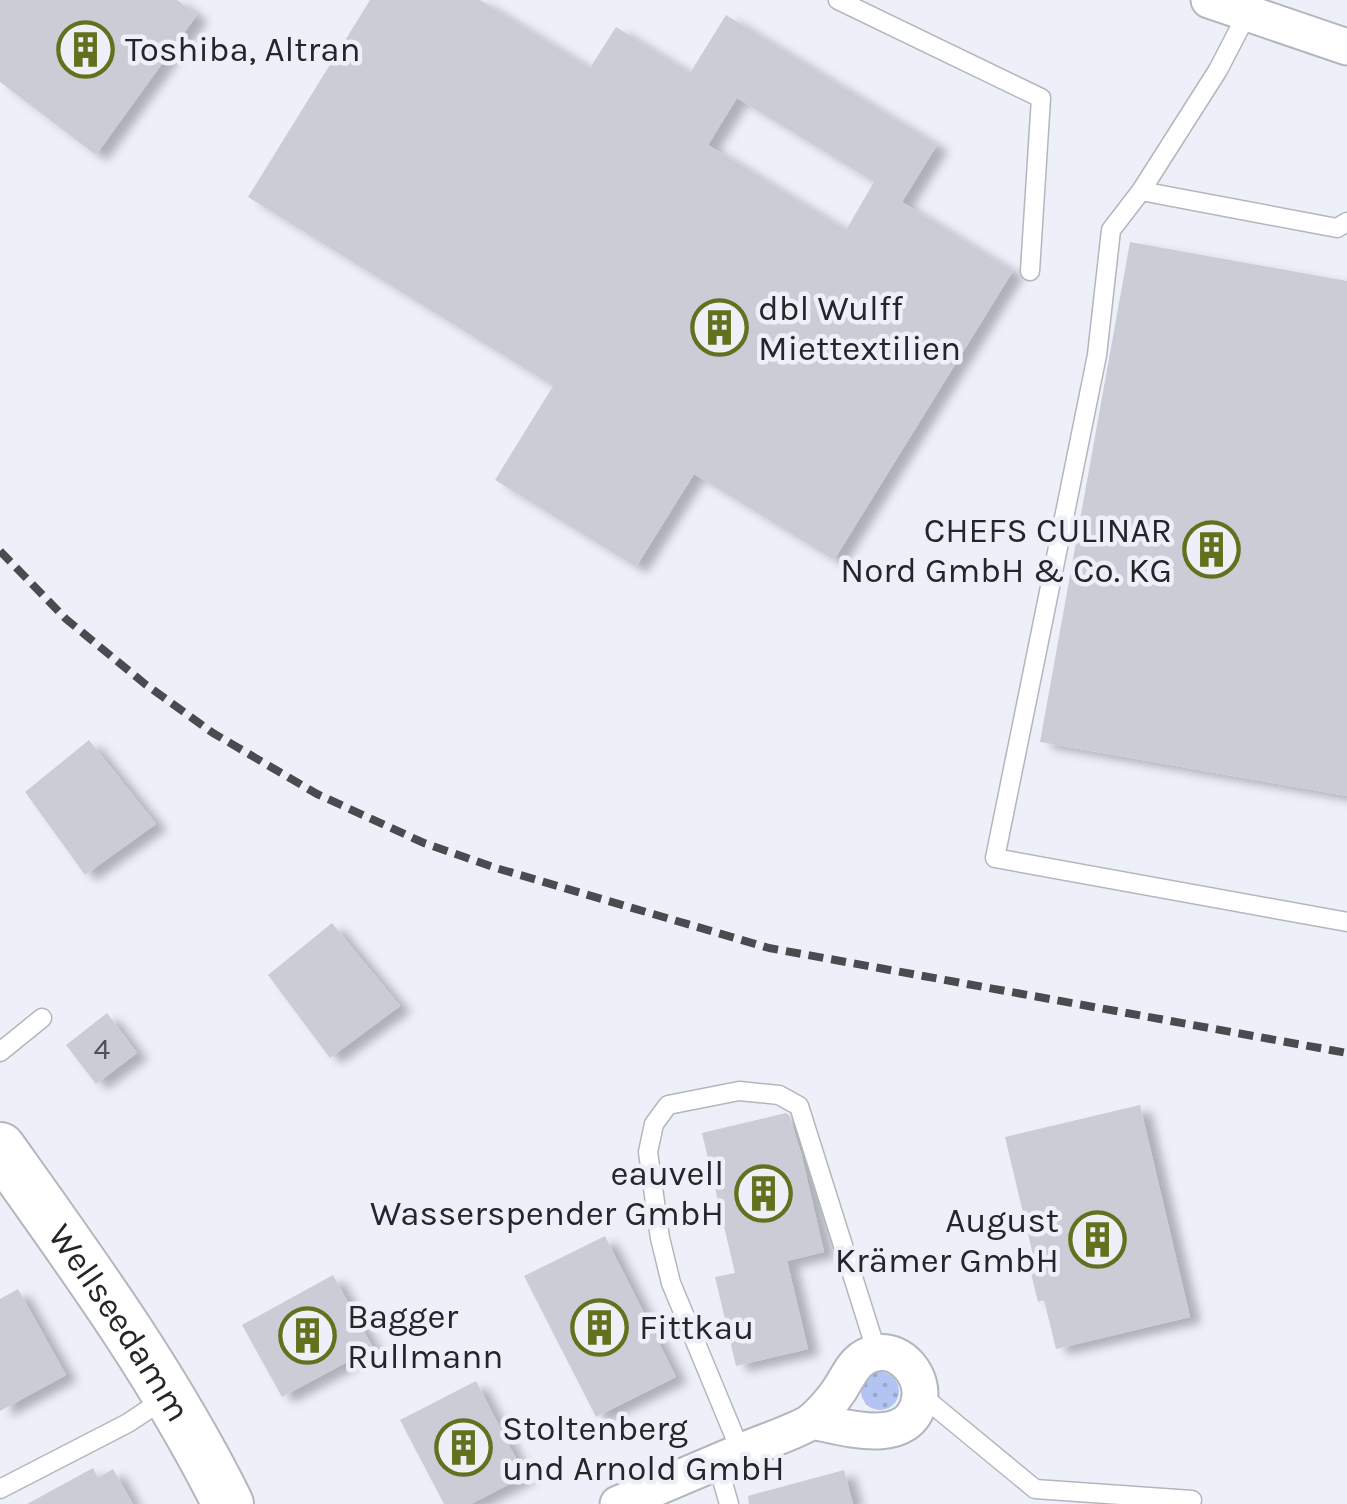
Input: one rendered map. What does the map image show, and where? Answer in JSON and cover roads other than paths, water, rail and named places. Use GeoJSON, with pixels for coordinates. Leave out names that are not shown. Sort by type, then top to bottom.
{"type":"FeatureCollection","features":[{"type":"Feature","properties":{"kind":"main road","name":"Wellseedamm"},"geometry":{"type":"LineString","coordinates":[[0,1148],[130,1332],[228,1504]]}},
{"type":"Feature","properties":{"kind":"street"},"geometry":{"type":"LineString","coordinates":[[1211,0],[1347,47]]}},
{"type":"Feature","properties":{"kind":"street"},"geometry":{"type":"LineString","coordinates":[[618,1504],[812,1421],[839,1391],[858,1360],[877,1353],[904,1359],[920,1386],[916,1412],[903,1426],[884,1432],[812,1421]]}},
{"type":"Feature","properties":{"kind":"lane"},"geometry":{"type":"LineString","coordinates":[[838,0],[1042,98],[1030,271]]}},
{"type":"Feature","properties":{"kind":"lane"},"geometry":{"type":"LineString","coordinates":[[1247,14],[1218,70],[1111,230],[1096,355],[995,858],[1347,922]]}},
{"type":"Feature","properties":{"kind":"lane"},"geometry":{"type":"LineString","coordinates":[[1141,190],[1338,228],[1347,222]]}},
{"type":"Feature","properties":{"kind":"lane"},"geometry":{"type":"LineString","coordinates":[[0,1052],[42,1018]]}},
{"type":"Feature","properties":{"kind":"lane"},"geometry":{"type":"LineString","coordinates":[[728,1504],[729,1457],[670,1284],[660,1238],[648,1152],[654,1124],[668,1105],[739,1091],[779,1095],[800,1106],[877,1353]]}},
{"type":"Feature","properties":{"kind":"lane"},"geometry":{"type":"LineString","coordinates":[[920,1395],[1035,1489],[1192,1500]]}},
{"type":"Feature","properties":{"kind":"lane"},"geometry":{"type":"LineString","coordinates":[[0,1489],[128,1423],[169,1396]]}},
{"type":"Feature","properties":{"kind":"railway"},"geometry":{"type":"LineString","coordinates":[[0,551],[66,619],[213,733],[317,794],[424,843],[769,948],[1347,1053]]}},
{"type":"Feature","properties":{"kind":"place","name":"Toshiba, Altran"},"geometry":{"type":"Point","coordinates":[86,49]}},
{"type":"Feature","properties":{"kind":"place","name":"dbl Wulff Miettextilien"},"geometry":{"type":"Point","coordinates":[719,328]}},
{"type":"Feature","properties":{"kind":"place","name":"CHEFS CULINAR Nord GmbH & Co. KG"},"geometry":{"type":"Point","coordinates":[1211,550]}},
{"type":"Feature","properties":{"kind":"place","name":"eauvell Wasserspender GmbH"},"geometry":{"type":"Point","coordinates":[763,1193]}},
{"type":"Feature","properties":{"kind":"place","name":"August Krämer GmbH"},"geometry":{"type":"Point","coordinates":[1098,1240]}},
{"type":"Feature","properties":{"kind":"place","name":"Fittkau"},"geometry":{"type":"Point","coordinates":[600,1327]}},
{"type":"Feature","properties":{"kind":"place","name":"Bagger Rullmann"},"geometry":{"type":"Point","coordinates":[308,1336]}},
{"type":"Feature","properties":{"kind":"place","name":"Stoltenberg und Arnold GmbH"},"geometry":{"type":"Point","coordinates":[463,1448]}}]}
